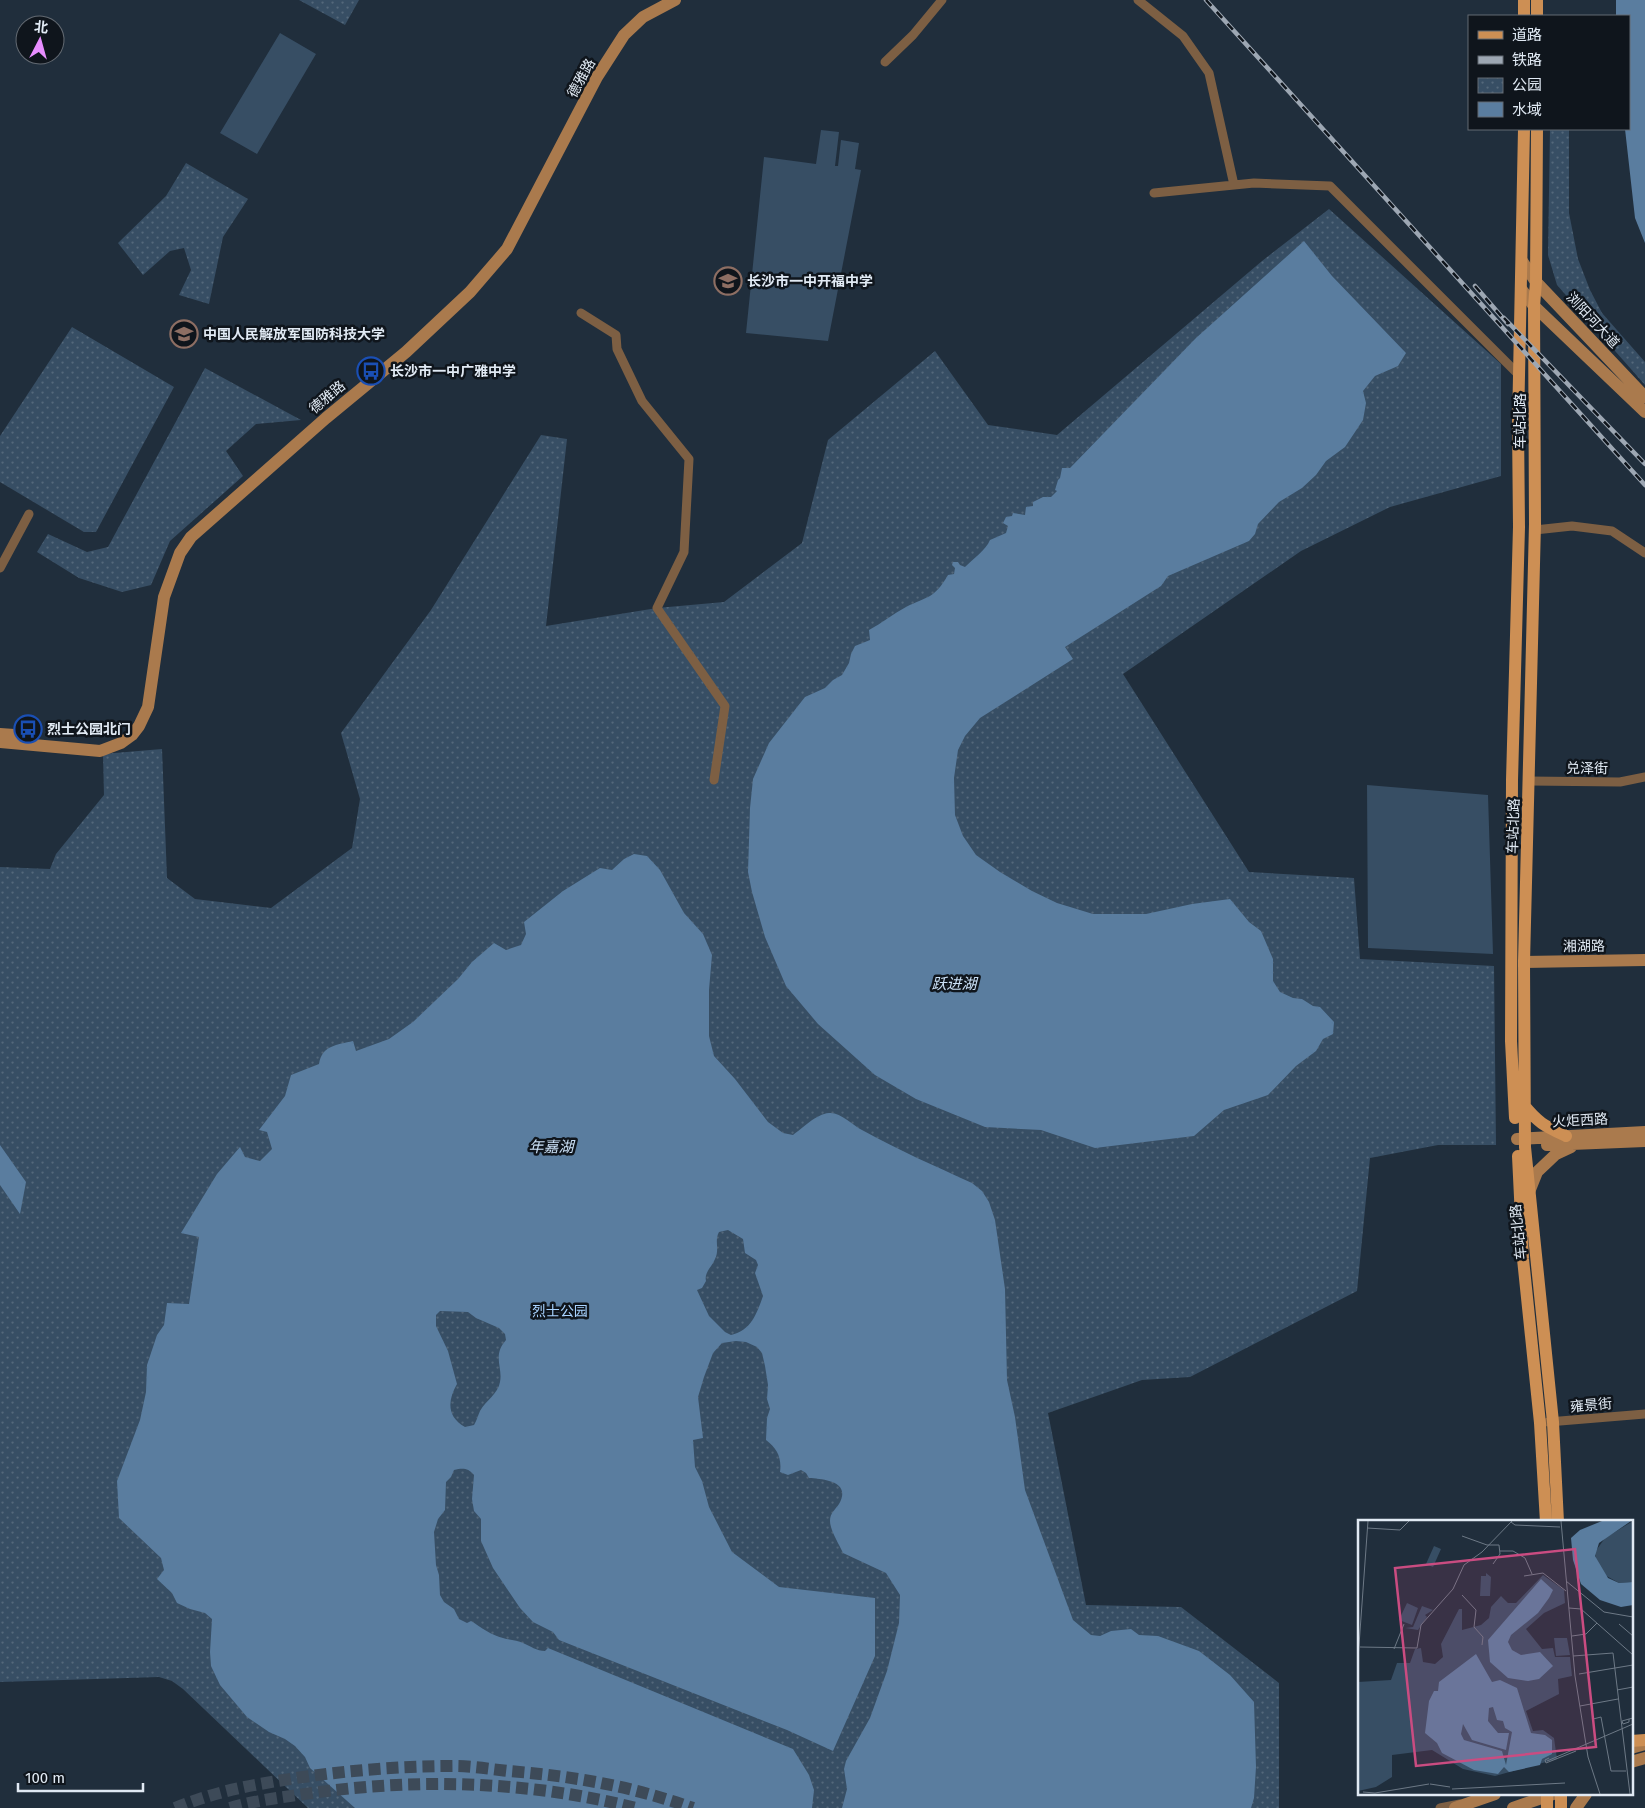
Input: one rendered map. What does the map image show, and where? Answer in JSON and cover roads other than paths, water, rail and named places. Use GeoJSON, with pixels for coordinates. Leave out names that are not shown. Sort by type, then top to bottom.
{"type":"FeatureCollection","features":[{"type":"Feature","properties":{"kind":"main road"},"geometry":{"type":"LineString","coordinates":[[1524,0],[1524,15]]}},
{"type":"Feature","properties":{"kind":"main road"},"geometry":{"type":"LineString","coordinates":[[1537,0],[1537,15]]}},
{"type":"Feature","properties":{"kind":"main road","name":"车站北路"},"geometry":{"type":"LineString","coordinates":[[1524,130],[1519,527],[1512,789],[1511,1041],[1553,1422],[1558,1520]]}},
{"type":"Feature","properties":{"kind":"main road","name":"车站北路"},"geometry":{"type":"LineString","coordinates":[[1537,130],[1536,282],[1534,306],[1535,530],[1521,1143],[1523,1259],[1540,1423],[1546,1520]]}},
{"type":"Feature","properties":{"kind":"main road"},"geometry":{"type":"LineString","coordinates":[[1523,1104],[1543,1126],[1566,1136]]}},
{"type":"Feature","properties":{"kind":"main road"},"geometry":{"type":"LineString","coordinates":[[1632,1742],[1645,1740]]}},
{"type":"Feature","properties":{"kind":"street","name":"德雅路"},"geometry":{"type":"LineString","coordinates":[[0,734],[100,743],[119,736],[130,725],[139,709],[156,596],[173,551],[179,542],[187,532],[321,413],[402,348],[466,288],[504,246],[592,76],[620,35],[640,14],[663,0]]}},
{"type":"Feature","properties":{"kind":"street","name":"德雅路"},"geometry":{"type":"LineString","coordinates":[[0,742],[100,751],[121,743],[132,735],[139,726],[148,707],[164,597],[180,553],[190,537],[326,418],[406,352],[470,292],[508,249],[597,77],[624,35],[643,17],[675,0]]}},
{"type":"Feature","properties":{"kind":"street"},"geometry":{"type":"LineString","coordinates":[[885,62],[914,35],[942,0]]}},
{"type":"Feature","properties":{"kind":"street"},"geometry":{"type":"LineString","coordinates":[[1138,0],[1183,36],[1209,73],[1234,185]]}},
{"type":"Feature","properties":{"kind":"street"},"geometry":{"type":"LineString","coordinates":[[1154,193],[1254,183],[1330,186],[1520,375]]}},
{"type":"Feature","properties":{"kind":"street","name":"浏阳河大道"},"geometry":{"type":"LineString","coordinates":[[1522,261],[1536,282],[1645,397]]}},
{"type":"Feature","properties":{"kind":"street","name":"浏阳河大道"},"geometry":{"type":"LineString","coordinates":[[1521,289],[1534,306],[1645,412]]}},
{"type":"Feature","properties":{"kind":"street"},"geometry":{"type":"LineString","coordinates":[[582,313],[616,335],[617,348],[642,401],[689,459],[684,552],[656,608],[725,706],[714,780]]}},
{"type":"Feature","properties":{"kind":"street"},"geometry":{"type":"LineString","coordinates":[[0,568],[28,514]]}},
{"type":"Feature","properties":{"kind":"street"},"geometry":{"type":"LineString","coordinates":[[1535,530],[1572,526],[1612,531],[1645,553]]}},
{"type":"Feature","properties":{"kind":"street","name":"兑泽街"},"geometry":{"type":"LineString","coordinates":[[1529,781],[1620,782],[1645,777]]}},
{"type":"Feature","properties":{"kind":"street","name":"湘湖路"},"geometry":{"type":"LineString","coordinates":[[1524,962],[1645,960]]}},
{"type":"Feature","properties":{"kind":"street","name":"火炬西路"},"geometry":{"type":"LineString","coordinates":[[1521,1143],[1566,1136],[1645,1132]]}},
{"type":"Feature","properties":{"kind":"street","name":"火炬西路"},"geometry":{"type":"LineString","coordinates":[[1521,1143],[1576,1144],[1645,1141]]}},
{"type":"Feature","properties":{"kind":"street"},"geometry":{"type":"LineString","coordinates":[[1529,1192],[1536,1172],[1556,1154],[1576,1144]]}},
{"type":"Feature","properties":{"kind":"street","name":"雍景街"},"geometry":{"type":"LineString","coordinates":[[1540,1423],[1645,1414]]}},
{"type":"Feature","properties":{"kind":"street"},"geometry":{"type":"LineString","coordinates":[[1632,1748],[1645,1744]]}},
{"type":"Feature","properties":{"kind":"street"},"geometry":{"type":"LineString","coordinates":[[1632,1762],[1645,1758]]}},
{"type":"Feature","properties":{"kind":"street"},"geometry":{"type":"LineString","coordinates":[[1455,1808],[1490,1796]]}},
{"type":"Feature","properties":{"kind":"street"},"geometry":{"type":"LineString","coordinates":[[1576,1808],[1585,1796]]}},
{"type":"Feature","properties":{"kind":"street"},"geometry":{"type":"LineString","coordinates":[[1514,1808],[1548,1798]]}},
{"type":"Feature","properties":{"kind":"street"},"geometry":{"type":"LineString","coordinates":[[1440,1808],[1480,1800]]}},
{"type":"Feature","properties":{"kind":"water"},"geometry":{"type":"Polygon","coordinates":[[[1616,0],[1645,0],[1645,243],[1635,218],[1625,130],[1630,130],[1630,15],[1616,15],[1616,0]]]}},
{"type":"Feature","properties":{"kind":"water","name":"跃进湖"},"geometry":{"type":"Polygon","coordinates":[[[1304,241],[1332,276],[1406,353],[1398,366],[1375,376],[1363,391],[1366,403],[1363,420],[1345,447],[1326,461],[1316,475],[1302,488],[1279,502],[1258,524],[1255,534],[1249,541],[1168,576],[1161,586],[1065,647],[1073,659],[980,718],[965,736],[958,750],[954,778],[955,815],[963,836],[976,855],[1032,891],[1057,903],[1093,914],[1146,914],[1192,904],[1230,899],[1249,922],[1261,931],[1273,959],[1273,981],[1280,992],[1293,998],[1302,999],[1313,1006],[1320,1007],[1334,1022],[1333,1034],[1323,1039],[1316,1051],[1296,1066],[1268,1095],[1224,1110],[1194,1136],[1095,1148],[1041,1130],[985,1127],[916,1099],[875,1075],[818,1024],[786,986],[765,937],[748,872],[753,779],[769,743],[805,697],[825,688],[842,675],[855,646],[870,640],[869,630],[939,589],[948,575],[954,574],[953,562],[958,562],[965,567],[982,551],[990,540],[1006,533],[1008,526],[1003,523],[1006,517],[1012,516],[1013,513],[1025,515],[1026,507],[1033,506],[1033,502],[1043,497],[1051,497],[1057,491],[1055,490],[1062,468],[1070,468],[1196,338],[1304,241]]]}},
{"type":"Feature","properties":{"kind":"water","name":"年嘉湖"},"geometry":{"type":"Polygon","coordinates":[[[634,854],[647,856],[660,870],[684,913],[703,934],[712,955],[709,990],[709,1036],[714,1056],[735,1079],[768,1122],[783,1133],[793,1135],[819,1116],[833,1113],[917,1158],[972,1183],[982,1191],[989,1202],[995,1220],[1005,1289],[1007,1380],[1015,1417],[1025,1490],[1073,1620],[1091,1635],[1100,1636],[1111,1631],[1131,1629],[1139,1635],[1158,1636],[1199,1651],[1230,1675],[1254,1702],[1256,1767],[1254,1798],[1251,1808],[842,1808],[847,1789],[844,1769],[846,1761],[870,1718],[887,1671],[899,1623],[900,1595],[886,1573],[843,1553],[830,1525],[830,1518],[842,1496],[842,1490],[839,1486],[821,1479],[809,1478],[801,1470],[788,1475],[780,1472],[778,1454],[766,1440],[767,1418],[770,1409],[767,1399],[768,1385],[762,1353],[757,1347],[746,1342],[722,1343],[713,1353],[698,1397],[703,1438],[693,1440],[695,1467],[702,1481],[709,1507],[732,1552],[779,1587],[875,1598],[875,1656],[833,1751],[787,1730],[559,1640],[553,1632],[533,1622],[520,1608],[493,1568],[481,1541],[481,1519],[474,1511],[472,1499],[474,1475],[465,1469],[454,1470],[446,1482],[445,1510],[438,1519],[434,1532],[440,1595],[444,1602],[454,1609],[459,1619],[467,1623],[471,1621],[494,1635],[521,1642],[539,1650],[545,1651],[548,1648],[793,1749],[809,1775],[814,1790],[812,1808],[355,1808],[310,1768],[305,1757],[295,1746],[247,1717],[220,1685],[211,1666],[212,1619],[205,1613],[177,1603],[172,1593],[157,1579],[164,1570],[161,1558],[119,1518],[117,1481],[140,1420],[146,1392],[147,1365],[157,1335],[164,1325],[167,1303],[189,1304],[199,1237],[181,1233],[217,1174],[240,1147],[245,1157],[260,1161],[272,1149],[267,1132],[259,1130],[285,1096],[291,1075],[319,1064],[323,1053],[336,1045],[353,1041],[356,1051],[389,1039],[413,1022],[458,979],[472,962],[494,943],[506,950],[521,945],[526,934],[524,922],[563,891],[600,868],[612,870],[624,859],[634,854]],[[728,1230],[719,1232],[714,1262],[707,1272],[706,1281],[702,1288],[697,1290],[709,1316],[725,1332],[731,1335],[744,1330],[756,1315],[763,1296],[755,1273],[758,1265],[756,1260],[745,1253],[743,1239],[728,1230]],[[440,1311],[436,1315],[436,1326],[448,1351],[457,1384],[450,1407],[454,1418],[459,1423],[465,1427],[474,1425],[482,1407],[499,1386],[501,1377],[499,1356],[506,1340],[505,1334],[499,1328],[476,1318],[468,1312],[440,1311]]]}},
{"type":"Feature","properties":{"kind":"water"},"geometry":{"type":"Polygon","coordinates":[[[0,1145],[26,1182],[20,1214],[0,1185],[0,1145]]]}},
{"type":"Feature","properties":{"kind":"tunnel"},"geometry":{"type":"LineString","coordinates":[[175,1808],[223,1792],[303,1777],[379,1769],[455,1766],[556,1776],[602,1783],[670,1800],[693,1808]]}},
{"type":"Feature","properties":{"kind":"tunnel"},"geometry":{"type":"LineString","coordinates":[[230,1808],[271,1799],[352,1788],[434,1784],[515,1787],[556,1792],[636,1808]]}},
{"type":"Feature","properties":{"kind":"railway"},"geometry":{"type":"LineString","coordinates":[[1206,0],[1645,485]]}},
{"type":"Feature","properties":{"kind":"railway"},"geometry":{"type":"LineString","coordinates":[[1475,286],[1508,324]]}},
{"type":"Feature","properties":{"kind":"railway"},"geometry":{"type":"LineString","coordinates":[[1504,318],[1645,464]]}},
{"type":"Feature","properties":{"kind":"place","name":"长沙市一中开福中学"},"geometry":{"type":"Point","coordinates":[728,281]}},
{"type":"Feature","properties":{"kind":"place","name":"中国人民解放军国防科技大学"},"geometry":{"type":"Point","coordinates":[184,334]}},
{"type":"Feature","properties":{"kind":"place","name":"长沙市一中广雅中学"},"geometry":{"type":"Point","coordinates":[371,371]}},
{"type":"Feature","properties":{"kind":"place","name":"烈士公园北门"},"geometry":{"type":"Point","coordinates":[28,729]}},
{"type":"Feature","properties":{"kind":"park label","name":"烈士公园"},"geometry":{"type":"Point","coordinates":[560,1311]}}]}
